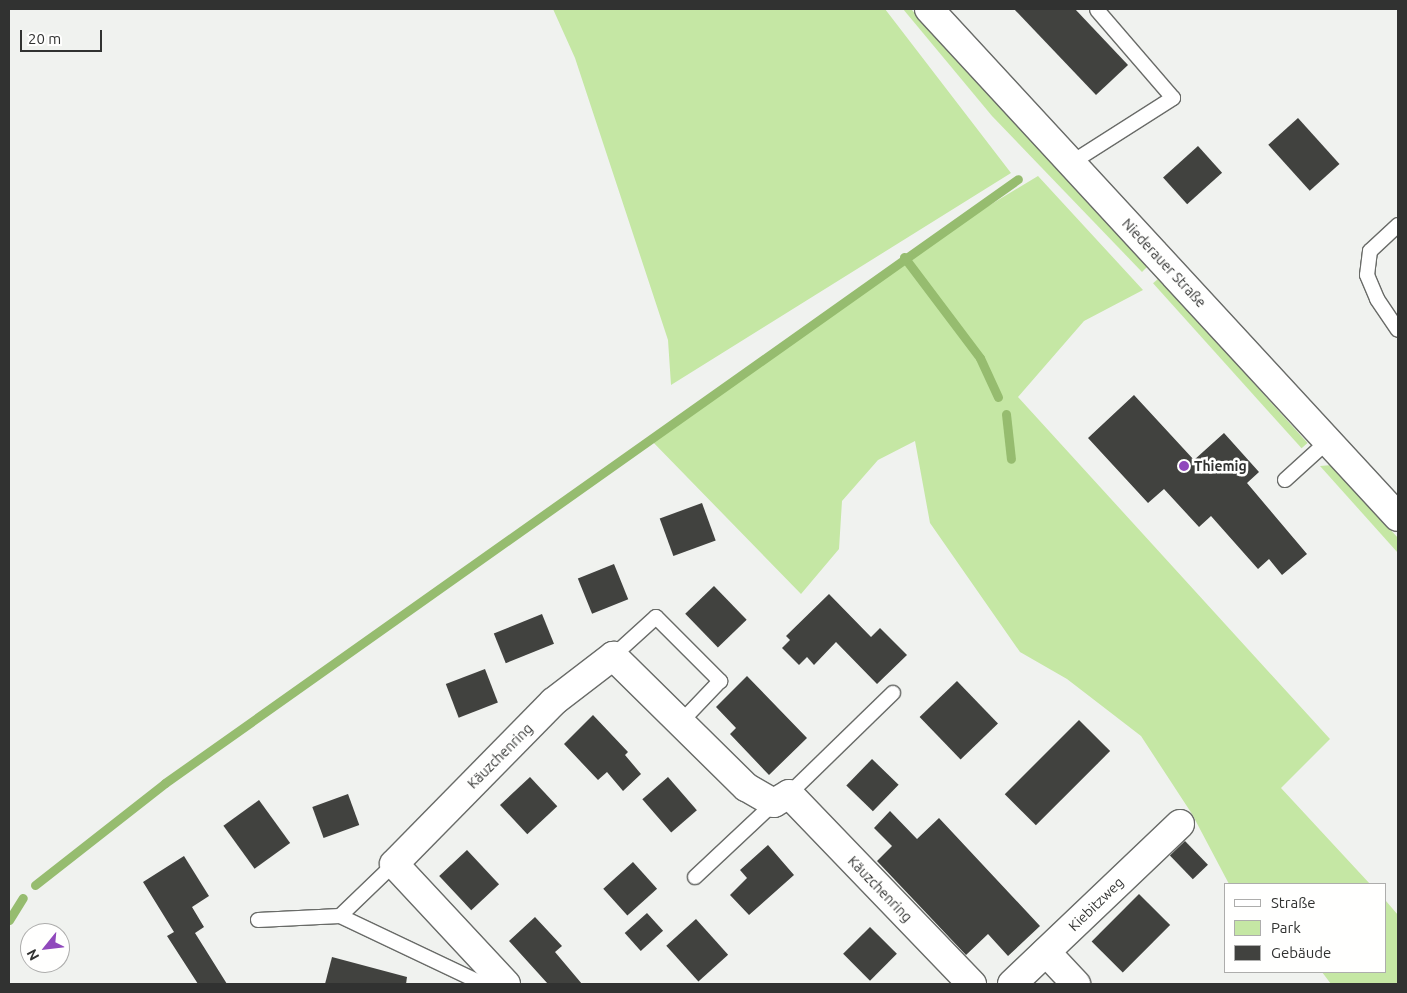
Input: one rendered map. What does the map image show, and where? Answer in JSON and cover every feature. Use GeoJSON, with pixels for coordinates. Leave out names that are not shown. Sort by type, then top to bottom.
{"type":"FeatureCollection","features":[{"type":"Feature","properties":{"kind":"street","name":"Niederauer Straße"},"geometry":{"type":"LineString","coordinates":[[929,9],[1398,517]]}},
{"type":"Feature","properties":{"kind":"street","name":"Käuzchenring"},"geometry":{"type":"LineString","coordinates":[[394,864],[553,702],[613,656],[746,787],[782,798],[972,984]]}},
{"type":"Feature","properties":{"kind":"street","name":"Kiebitzweg"},"geometry":{"type":"LineString","coordinates":[[1012,984],[1180,824]]}},
{"type":"Feature","properties":{"kind":"street"},"geometry":{"type":"LineString","coordinates":[[394,864],[506,984]]}},
{"type":"Feature","properties":{"kind":"street"},"geometry":{"type":"LineString","coordinates":[[1046,952],[1076,984]]}},
{"type":"Feature","properties":{"kind":"lane"},"geometry":{"type":"LineString","coordinates":[[1071,163],[1173,98],[1098,10]]}},
{"type":"Feature","properties":{"kind":"lane"},"geometry":{"type":"LineString","coordinates":[[1398,225],[1370,251],[1367,275],[1377,299],[1398,330]]}},
{"type":"Feature","properties":{"kind":"lane"},"geometry":{"type":"LineString","coordinates":[[1285,480],[1328,440]]}},
{"type":"Feature","properties":{"kind":"lane","name":"Käuzchenring"},"geometry":{"type":"LineString","coordinates":[[613,656],[656,617],[720,681],[681,722]]}},
{"type":"Feature","properties":{"kind":"lane"},"geometry":{"type":"LineString","coordinates":[[695,877],[893,693]]}},
{"type":"Feature","properties":{"kind":"lane","name":"Käuzchenring"},"geometry":{"type":"LineString","coordinates":[[340,916],[394,864]]}},
{"type":"Feature","properties":{"kind":"lane"},"geometry":{"type":"LineString","coordinates":[[258,920],[340,916],[483,984]]}},
{"type":"Feature","properties":{"kind":"green space"},"geometry":{"type":"Polygon","coordinates":[[[553,9],[885,9],[1011,173],[671,385],[668,340],[575,58],[553,9]]]}},
{"type":"Feature","properties":{"kind":"green space"},"geometry":{"type":"Polygon","coordinates":[[[903,9],[911,9],[1148,266],[1142,272],[992,116],[903,9]]]}},
{"type":"Feature","properties":{"kind":"green space"},"geometry":{"type":"Polygon","coordinates":[[[1038,176],[1143,290],[1084,321],[1018,397],[1330,739],[1281,788],[1369,883],[1228,883],[1192,814],[1141,736],[1067,679],[1020,652],[930,523],[915,441],[878,460],[842,501],[839,549],[801,594],[649,438],[904,257],[1038,176]]]}},
{"type":"Feature","properties":{"kind":"green space"},"geometry":{"type":"Polygon","coordinates":[[[1159,278],[1308,443],[1302,448],[1153,283],[1159,278]]]}},
{"type":"Feature","properties":{"kind":"green space"},"geometry":{"type":"Polygon","coordinates":[[[1332,465],[1398,538],[1398,553],[1320,466],[1332,465]]]}},
{"type":"Feature","properties":{"kind":"green space"},"geometry":{"type":"Polygon","coordinates":[[[1387,902],[1398,915],[1398,984],[1331,984],[1323,973],[1387,973],[1387,902]]]}},
{"type":"Feature","properties":{"kind":"building"},"geometry":{"type":"Polygon","coordinates":[[[1014,9],[1075,9],[1128,65],[1096,95],[1014,9]]]}},
{"type":"Feature","properties":{"kind":"building"},"geometry":{"type":"Polygon","coordinates":[[[1298,118],[1339,164],[1310,191],[1268,145],[1298,118]]]}},
{"type":"Feature","properties":{"kind":"building"},"geometry":{"type":"Polygon","coordinates":[[[1198,146],[1222,173],[1187,204],[1163,177],[1198,146]]]}},
{"type":"Feature","properties":{"kind":"building","name":"Thiemig"},"geometry":{"type":"Polygon","coordinates":[[[1134,395],[1194,460],[1224,433],[1259,472],[1247,483],[1307,554],[1282,575],[1269,559],[1258,569],[1211,516],[1199,527],[1164,489],[1148,503],[1088,438],[1134,395]]]}},
{"type":"Feature","properties":{"kind":"building"},"geometry":{"type":"Polygon","coordinates":[[[702,503],[716,541],[673,556],[660,518],[702,503]]]}},
{"type":"Feature","properties":{"kind":"building"},"geometry":{"type":"Polygon","coordinates":[[[614,564],[628,599],[592,614],[578,579],[614,564]]]}},
{"type":"Feature","properties":{"kind":"building"},"geometry":{"type":"Polygon","coordinates":[[[714,586],[747,620],[718,648],[685,614],[714,586]]]}},
{"type":"Feature","properties":{"kind":"building"},"geometry":{"type":"Polygon","coordinates":[[[829,594],[871,637],[880,628],[907,655],[877,684],[836,642],[814,665],[807,657],[799,665],[782,648],[790,640],[786,636],[829,594]]]}},
{"type":"Feature","properties":{"kind":"building"},"geometry":{"type":"Polygon","coordinates":[[[542,614],[554,644],[506,663],[494,633],[542,614]]]}},
{"type":"Feature","properties":{"kind":"building"},"geometry":{"type":"Polygon","coordinates":[[[485,669],[498,703],[459,718],[446,684],[485,669]]]}},
{"type":"Feature","properties":{"kind":"building"},"geometry":{"type":"Polygon","coordinates":[[[747,676],[807,738],[769,775],[730,734],[736,728],[716,707],[747,676]]]}},
{"type":"Feature","properties":{"kind":"building"},"geometry":{"type":"Polygon","coordinates":[[[957,681],[998,723],[961,760],[920,717],[957,681]]]}},
{"type":"Feature","properties":{"kind":"building"},"geometry":{"type":"Polygon","coordinates":[[[593,715],[628,752],[625,755],[641,774],[623,791],[607,772],[598,780],[564,744],[593,715]]]}},
{"type":"Feature","properties":{"kind":"building"},"geometry":{"type":"Polygon","coordinates":[[[1079,720],[1110,751],[1036,825],[1005,794],[1079,720]]]}},
{"type":"Feature","properties":{"kind":"building"},"geometry":{"type":"Polygon","coordinates":[[[872,759],[899,785],[873,811],[846,786],[872,759]]]}},
{"type":"Feature","properties":{"kind":"building"},"geometry":{"type":"Polygon","coordinates":[[[530,777],[557,806],[527,834],[500,805],[530,777]]]}},
{"type":"Feature","properties":{"kind":"building"},"geometry":{"type":"Polygon","coordinates":[[[668,777],[697,810],[671,833],[642,799],[668,777]]]}},
{"type":"Feature","properties":{"kind":"building"},"geometry":{"type":"Polygon","coordinates":[[[348,794],[359,825],[324,838],[312,807],[348,794]]]}},
{"type":"Feature","properties":{"kind":"building"},"geometry":{"type":"Polygon","coordinates":[[[259,800],[290,843],[255,869],[223,826],[259,800]]]}},
{"type":"Feature","properties":{"kind":"building"},"geometry":{"type":"Polygon","coordinates":[[[890,811],[917,839],[939,818],[1040,926],[1008,956],[988,934],[966,955],[877,861],[892,846],[874,828],[890,811]]]}},
{"type":"Feature","properties":{"kind":"building"},"geometry":{"type":"Polygon","coordinates":[[[1185,841],[1208,865],[1193,879],[1170,856],[1185,841]]]}},
{"type":"Feature","properties":{"kind":"building"},"geometry":{"type":"Polygon","coordinates":[[[768,845],[794,875],[749,915],[730,895],[747,878],[740,870],[768,845]]]}},
{"type":"Feature","properties":{"kind":"building"},"geometry":{"type":"Polygon","coordinates":[[[467,850],[499,884],[471,910],[439,876],[467,850]]]}},
{"type":"Feature","properties":{"kind":"building"},"geometry":{"type":"Polygon","coordinates":[[[184,856],[209,896],[192,907],[204,927],[195,933],[227,984],[198,984],[167,936],[174,932],[143,882],[184,856]]]}},
{"type":"Feature","properties":{"kind":"building"},"geometry":{"type":"Polygon","coordinates":[[[633,862],[657,889],[627,916],[603,889],[633,862]]]}},
{"type":"Feature","properties":{"kind":"building"},"geometry":{"type":"Polygon","coordinates":[[[1139,894],[1170,925],[1123,972],[1092,941],[1139,894]]]}},
{"type":"Feature","properties":{"kind":"building"},"geometry":{"type":"Polygon","coordinates":[[[647,913],[663,931],[641,951],[625,933],[647,913]]]}},
{"type":"Feature","properties":{"kind":"building"},"geometry":{"type":"Polygon","coordinates":[[[535,917],[562,946],[555,952],[582,984],[548,984],[509,941],[535,917]]]}},
{"type":"Feature","properties":{"kind":"building"},"geometry":{"type":"Polygon","coordinates":[[[696,919],[728,955],[698,981],[666,946],[696,919]]]}},
{"type":"Feature","properties":{"kind":"building"},"geometry":{"type":"Polygon","coordinates":[[[870,927],[897,954],[870,981],[843,954],[870,927]]]}},
{"type":"Feature","properties":{"kind":"building"},"geometry":{"type":"Polygon","coordinates":[[[332,957],[407,977],[406,984],[325,984],[332,957]]]}},
{"type":"Feature","properties":{"kind":"waterway"},"geometry":{"type":"LineString","coordinates":[[35,885],[165,783],[1018,179]]}},
{"type":"Feature","properties":{"kind":"waterway"},"geometry":{"type":"LineString","coordinates":[[904,257],[980,358],[998,397]]}},
{"type":"Feature","properties":{"kind":"waterway"},"geometry":{"type":"LineString","coordinates":[[1006,414],[1011,459]]}},
{"type":"Feature","properties":{"kind":"waterway"},"geometry":{"type":"LineString","coordinates":[[9,920],[23,898]]}},
{"type":"Feature","properties":{"kind":"place","name":"Thiemig"},"geometry":{"type":"Point","coordinates":[1184,466]}}]}
